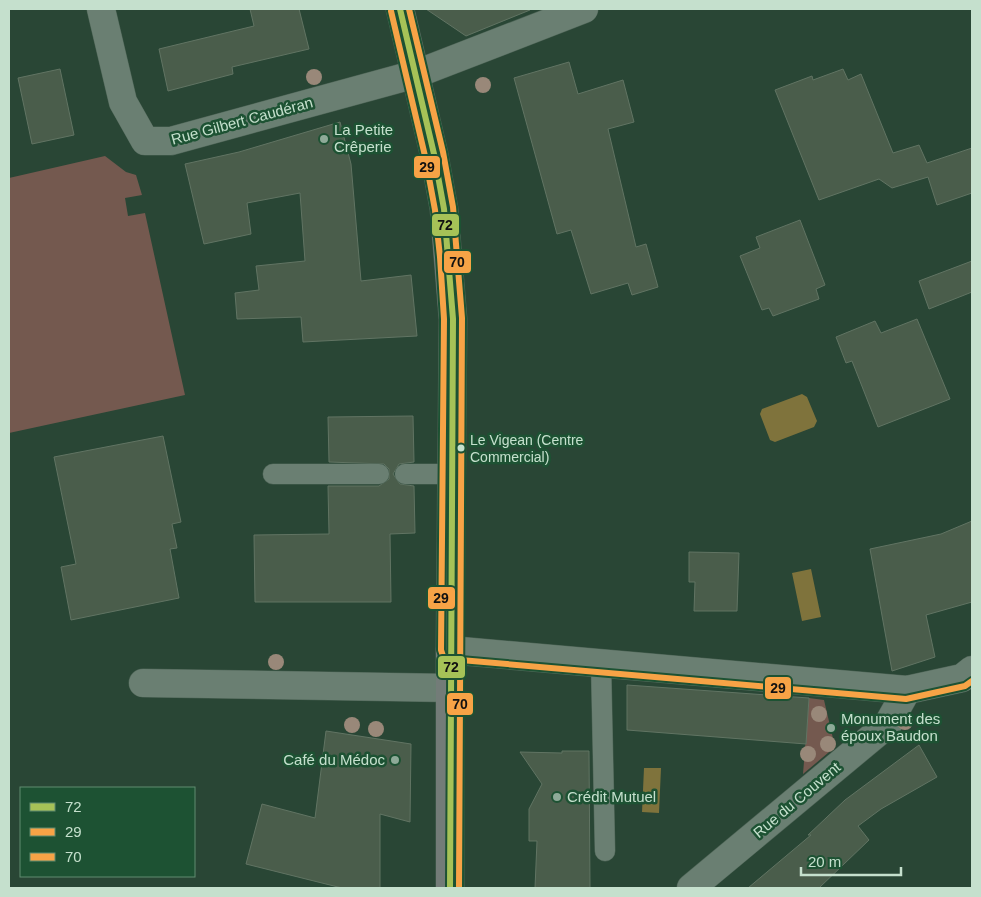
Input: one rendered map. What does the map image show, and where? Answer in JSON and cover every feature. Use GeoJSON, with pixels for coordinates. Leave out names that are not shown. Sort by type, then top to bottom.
{"type":"FeatureCollection","features":[{"type":"Feature","properties":{"kind":"main road"},"geometry":{"type":"LineString","coordinates":[[400,9],[437,172],[448,256],[453,319],[450,888]]}},
{"type":"Feature","properties":{"kind":"street","name":"Rue Gilbert Caudéran"},"geometry":{"type":"LineString","coordinates":[[101,9],[123,102],[145,141],[171,141],[416,74],[584,9]]}},
{"type":"Feature","properties":{"kind":"street"},"geometry":{"type":"LineString","coordinates":[[450,650],[906,690],[962,678],[972,670]]}},
{"type":"Feature","properties":{"kind":"street"},"geometry":{"type":"LineString","coordinates":[[143,683],[450,688]]}},
{"type":"Feature","properties":{"kind":"street","name":"Rue du Couvent"},"geometry":{"type":"LineString","coordinates":[[691,888],[888,724],[906,690]]}},
{"type":"Feature","properties":{"kind":"lane"},"geometry":{"type":"LineString","coordinates":[[273,474],[379,474]]}},
{"type":"Feature","properties":{"kind":"lane"},"geometry":{"type":"LineString","coordinates":[[405,474],[451,474]]}},
{"type":"Feature","properties":{"kind":"lane"},"geometry":{"type":"LineString","coordinates":[[601,663],[605,851]]}},
{"type":"Feature","properties":{"kind":"shaded area"},"geometry":{"type":"Polygon","coordinates":[[[105,156],[126,172],[136,175],[142,195],[125,198],[128,216],[145,213],[185,395],[9,433],[9,178],[105,156]]]}},
{"type":"Feature","properties":{"kind":"shaded area"},"geometry":{"type":"Polygon","coordinates":[[[802,394],[807,397],[817,421],[814,427],[775,442],[770,440],[760,414],[762,409],[802,394]]]}},
{"type":"Feature","properties":{"kind":"shaded area"},"geometry":{"type":"Polygon","coordinates":[[[811,569],[821,617],[802,621],[792,573],[811,569]]]}},
{"type":"Feature","properties":{"kind":"shaded area"},"geometry":{"type":"Polygon","coordinates":[[[809,698],[824,700],[835,747],[803,774],[809,698]]]}},
{"type":"Feature","properties":{"kind":"shaded area"},"geometry":{"type":"Polygon","coordinates":[[[644,768],[661,768],[659,813],[642,812],[644,768]]]}},
{"type":"Feature","properties":{"kind":"building"},"geometry":{"type":"Polygon","coordinates":[[[250,9],[299,9],[309,49],[232,67],[233,74],[168,91],[159,49],[254,26],[250,9]]]}},
{"type":"Feature","properties":{"kind":"building"},"geometry":{"type":"Polygon","coordinates":[[[426,9],[529,9],[530,10],[466,36],[426,9]]]}},
{"type":"Feature","properties":{"kind":"building"},"geometry":{"type":"Polygon","coordinates":[[[569,62],[578,94],[623,80],[634,122],[608,129],[636,247],[646,244],[658,287],[632,295],[628,283],[591,294],[571,230],[557,234],[514,78],[569,62]]]}},
{"type":"Feature","properties":{"kind":"building"},"geometry":{"type":"Polygon","coordinates":[[[60,69],[74,135],[32,144],[18,78],[60,69]]]}},
{"type":"Feature","properties":{"kind":"building"},"geometry":{"type":"Polygon","coordinates":[[[843,69],[848,80],[861,74],[893,153],[919,145],[927,163],[972,148],[972,193],[937,205],[928,177],[892,188],[879,179],[819,200],[775,90],[812,76],[813,80],[843,69]]]}},
{"type":"Feature","properties":{"kind":"building"},"geometry":{"type":"Polygon","coordinates":[[[340,122],[351,164],[361,281],[411,275],[417,336],[303,342],[301,317],[237,319],[235,293],[259,290],[256,266],[305,261],[300,193],[247,203],[251,234],[204,244],[185,164],[239,152],[340,122]]]}},
{"type":"Feature","properties":{"kind":"building"},"geometry":{"type":"Polygon","coordinates":[[[800,220],[825,285],[816,289],[819,299],[773,316],[769,308],[762,310],[740,256],[760,248],[756,237],[800,220]]]}},
{"type":"Feature","properties":{"kind":"building"},"geometry":{"type":"Polygon","coordinates":[[[972,261],[972,292],[929,309],[919,281],[972,261]]]}},
{"type":"Feature","properties":{"kind":"building"},"geometry":{"type":"Polygon","coordinates":[[[917,319],[950,399],[878,427],[852,361],[846,363],[836,337],[875,321],[881,333],[917,319]]]}},
{"type":"Feature","properties":{"kind":"building"},"geometry":{"type":"Polygon","coordinates":[[[413,416],[414,462],[399,464],[393,474],[400,484],[414,486],[415,533],[390,534],[391,602],[255,602],[254,535],[329,534],[328,486],[379,486],[389,479],[389,469],[384,464],[329,462],[328,417],[413,416]]]}},
{"type":"Feature","properties":{"kind":"building"},"geometry":{"type":"Polygon","coordinates":[[[163,436],[181,522],[172,524],[177,548],[170,549],[179,598],[71,620],[61,567],[76,564],[54,457],[163,436]]]}},
{"type":"Feature","properties":{"kind":"building"},"geometry":{"type":"Polygon","coordinates":[[[972,521],[972,602],[926,615],[935,657],[892,671],[870,549],[941,534],[972,521]]]}},
{"type":"Feature","properties":{"kind":"building"},"geometry":{"type":"Polygon","coordinates":[[[689,552],[739,553],[737,611],[694,611],[695,582],[689,582],[689,552]]]}},
{"type":"Feature","properties":{"kind":"building"},"geometry":{"type":"Polygon","coordinates":[[[627,685],[809,698],[806,744],[627,730],[627,685]]]}},
{"type":"Feature","properties":{"kind":"building"},"geometry":{"type":"Polygon","coordinates":[[[326,731],[411,744],[410,822],[380,814],[380,888],[342,888],[246,864],[262,804],[315,818],[326,731]]]}},
{"type":"Feature","properties":{"kind":"building"},"geometry":{"type":"Polygon","coordinates":[[[919,745],[937,777],[881,809],[858,826],[869,840],[819,888],[748,888],[811,835],[808,835],[845,800],[919,745]]]}},
{"type":"Feature","properties":{"kind":"building"},"geometry":{"type":"Polygon","coordinates":[[[562,751],[589,751],[590,888],[535,888],[537,841],[529,841],[529,809],[542,784],[520,752],[562,753],[562,751]]]}},
{"type":"Feature","properties":{"kind":"transit line","name":"72"},"geometry":{"type":"LineString","coordinates":[[400,9],[434,154],[444,209],[453,319],[450,888]]}},
{"type":"Feature","properties":{"kind":"transit line","name":"70"},"geometry":{"type":"LineString","coordinates":[[409,9],[443,152],[453,207],[462,318],[459,888]]}},
{"type":"Feature","properties":{"kind":"transit line","name":"29"},"geometry":{"type":"LineString","coordinates":[[391,11],[425,156],[435,210],[440,257],[444,319],[441,650],[443,656],[449,659],[906,699],[965,686],[972,681]]}},
{"type":"Feature","properties":{"kind":"place","name":"La Petite Crêperie"},"geometry":{"type":"Point","coordinates":[324,139]}},
{"type":"Feature","properties":{"kind":"place","name":"Le Vigean (Centre Commercial)"},"geometry":{"type":"Point","coordinates":[461,448]}},
{"type":"Feature","properties":{"kind":"place","name":"Monument des époux Baudon"},"geometry":{"type":"Point","coordinates":[831,728]}},
{"type":"Feature","properties":{"kind":"place","name":"Café du Médoc"},"geometry":{"type":"Point","coordinates":[395,760]}},
{"type":"Feature","properties":{"kind":"place","name":"Crédit Mutuel"},"geometry":{"type":"Point","coordinates":[557,797]}}]}
